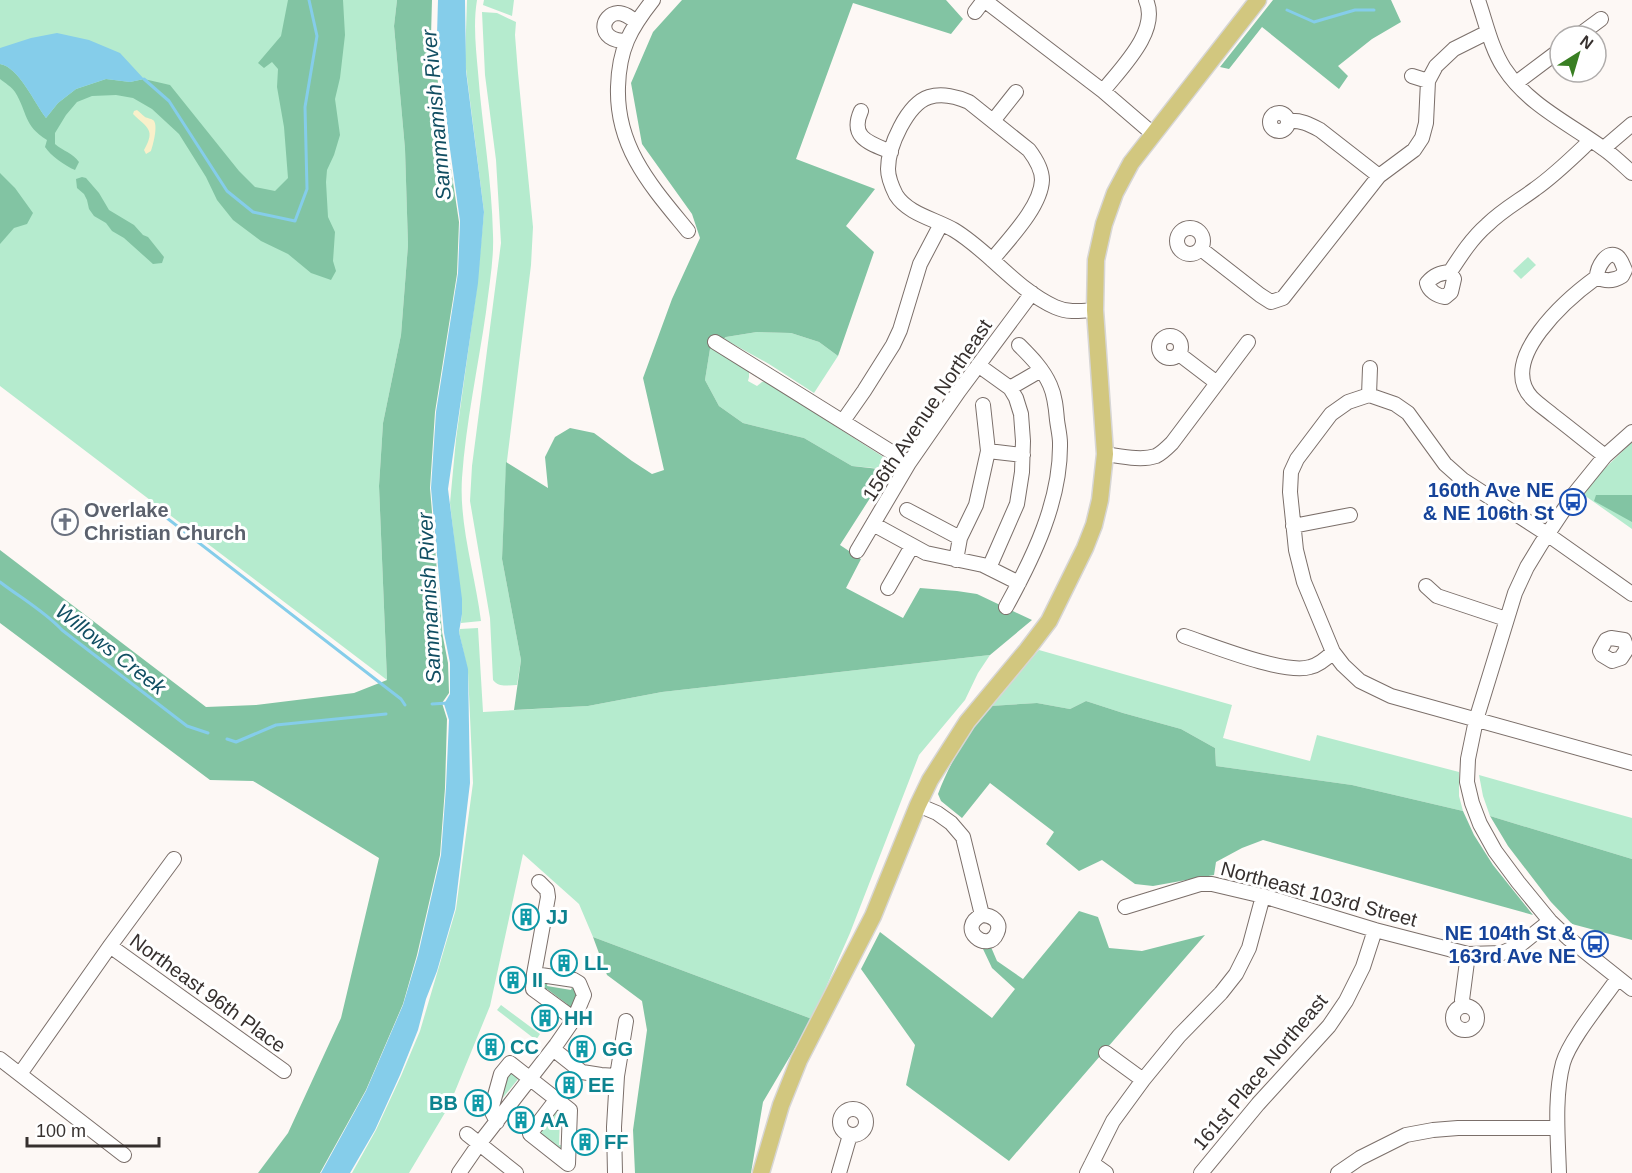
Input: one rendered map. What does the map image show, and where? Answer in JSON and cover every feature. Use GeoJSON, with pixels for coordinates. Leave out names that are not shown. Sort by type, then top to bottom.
{"type":"FeatureCollection","features":[{"type":"Feature","properties":{"kind":"main road"},"geometry":{"type":"LineString","coordinates":[[761,1173],[781,1105],[799,1060],[873,916],[930,780],[967,722],[1049,621],[1085,549],[1094,525],[1100,500],[1105,454],[1095,310],[1096,260],[1104,224],[1115,193],[1131,163],[1258,0]]}},
{"type":"Feature","properties":{"kind":"street"},"geometry":{"type":"LineString","coordinates":[[653,0],[636,22],[626,41],[618,75],[617,104],[626,140],[645,176],[688,231]]}},
{"type":"Feature","properties":{"kind":"street"},"geometry":{"type":"LineString","coordinates":[[975,12],[984,0],[1103,91],[1153,134]]}},
{"type":"Feature","properties":{"kind":"street"},"geometry":{"type":"LineString","coordinates":[[1103,91],[1142,40],[1150,17],[1150,9],[1146,0]]}},
{"type":"Feature","properties":{"kind":"street"},"geometry":{"type":"LineString","coordinates":[[1478,0],[1500,60],[1516,83],[1536,102],[1604,148],[1632,173]]}},
{"type":"Feature","properties":{"kind":"street"},"geometry":{"type":"LineString","coordinates":[[626,41],[616,41],[608,37],[605,22],[611,15],[620,13],[636,22]]}},
{"type":"Feature","properties":{"kind":"street"},"geometry":{"type":"LineString","coordinates":[[1594,24],[1601,19]]}},
{"type":"Feature","properties":{"kind":"street"},"geometry":{"type":"LineString","coordinates":[[1201,249],[1260,295],[1271,302],[1280,300],[1379,176],[1414,150],[1422,138],[1426,123],[1428,81],[1436,66],[1454,49],[1488,32]]}},
{"type":"Feature","properties":{"kind":"street"},"geometry":{"type":"LineString","coordinates":[[1516,83],[1548,59]]}},
{"type":"Feature","properties":{"kind":"street"},"geometry":{"type":"LineString","coordinates":[[1412,76],[1428,81]]}},
{"type":"Feature","properties":{"kind":"street"},"geometry":{"type":"LineString","coordinates":[[993,121],[1016,92]]}},
{"type":"Feature","properties":{"kind":"street"},"geometry":{"type":"LineString","coordinates":[[992,260],[1037,199],[1042,179],[1036,159],[1029,150],[976,107],[960,98],[944,95],[929,97],[914,108],[905,119],[891,152],[888,171],[897,196],[907,207],[961,234],[992,260],[1032,293],[1046,303],[1067,311],[1095,310]]}},
{"type":"Feature","properties":{"kind":"street"},"geometry":{"type":"LineString","coordinates":[[861,111],[856,121],[860,134],[870,143],[891,152]]}},
{"type":"Feature","properties":{"kind":"street"},"geometry":{"type":"LineString","coordinates":[[1288,121],[1298,120],[1320,130],[1379,176]]}},
{"type":"Feature","properties":{"kind":"street"},"geometry":{"type":"LineString","coordinates":[[1604,148],[1632,124]]}},
{"type":"Feature","properties":{"kind":"street"},"geometry":{"type":"LineString","coordinates":[[1450,272],[1486,225],[1507,207],[1536,189],[1591,140]]}},
{"type":"Feature","properties":{"kind":"street"},"geometry":{"type":"LineString","coordinates":[[843,422],[894,344],[920,264],[941,224]]}},
{"type":"Feature","properties":{"kind":"street"},"geometry":{"type":"LineString","coordinates":[[1597,277],[1565,303],[1542,328],[1529,348],[1522,371],[1524,385],[1532,398],[1605,456]]}},
{"type":"Feature","properties":{"kind":"street","name":"156th Avenue Northeast"},"geometry":{"type":"LineString","coordinates":[[857,551],[909,463],[1032,293]]}},
{"type":"Feature","properties":{"kind":"street"},"geometry":{"type":"LineString","coordinates":[[716,342],[909,463]]}},
{"type":"Feature","properties":{"kind":"street"},"geometry":{"type":"LineString","coordinates":[[1105,454],[1143,458],[1162,452],[1172,443],[1248,342]]}},
{"type":"Feature","properties":{"kind":"street"},"geometry":{"type":"LineString","coordinates":[[1006,607],[1041,537],[1050,512],[1060,444],[1055,400],[1050,385],[1041,370],[1019,345]]}},
{"type":"Feature","properties":{"kind":"street"},"geometry":{"type":"LineString","coordinates":[[1179,354],[1217,383]]}},
{"type":"Feature","properties":{"kind":"street"},"geometry":{"type":"LineString","coordinates":[[978,365],[1010,388],[1021,414],[1023,455],[1017,504],[989,568]]}},
{"type":"Feature","properties":{"kind":"street"},"geometry":{"type":"LineString","coordinates":[[1369,395],[1370,368]]}},
{"type":"Feature","properties":{"kind":"street"},"geometry":{"type":"LineString","coordinates":[[1010,388],[1041,370]]}},
{"type":"Feature","properties":{"kind":"street"},"geometry":{"type":"LineString","coordinates":[[1632,594],[1547,534],[1463,480],[1445,464],[1408,413],[1395,404],[1369,395],[1348,402],[1331,414],[1297,459],[1292,472],[1290,492],[1293,526],[1304,582],[1333,652],[1360,681],[1391,696],[1632,763]]}},
{"type":"Feature","properties":{"kind":"street"},"geometry":{"type":"LineString","coordinates":[[956,560],[960,538],[976,505],[988,451],[983,405]]}},
{"type":"Feature","properties":{"kind":"street"},"geometry":{"type":"LineString","coordinates":[[1632,432],[1605,456],[1589,475],[1547,534],[1527,567],[1506,619],[1476,720],[1468,759],[1467,782],[1480,824],[1518,882],[1550,921],[1574,944],[1632,989]]}},
{"type":"Feature","properties":{"kind":"street"},"geometry":{"type":"LineString","coordinates":[[988,451],[1023,455]]}},
{"type":"Feature","properties":{"kind":"street"},"geometry":{"type":"LineString","coordinates":[[908,510],[960,538]]}},
{"type":"Feature","properties":{"kind":"street"},"geometry":{"type":"LineString","coordinates":[[1293,526],[1350,515]]}},
{"type":"Feature","properties":{"kind":"street"},"geometry":{"type":"LineString","coordinates":[[873,524],[926,553],[983,566],[1019,583]]}},
{"type":"Feature","properties":{"kind":"street"},"geometry":{"type":"LineString","coordinates":[[888,588],[912,546]]}},
{"type":"Feature","properties":{"kind":"street"},"geometry":{"type":"LineString","coordinates":[[1426,586],[1437,596],[1506,619]]}},
{"type":"Feature","properties":{"kind":"street"},"geometry":{"type":"LineString","coordinates":[[1184,636],[1279,667],[1297,669],[1311,667],[1333,652]]}},
{"type":"Feature","properties":{"kind":"street"},"geometry":{"type":"LineString","coordinates":[[918,805],[938,813],[963,837],[982,915]]}},
{"type":"Feature","properties":{"kind":"street"},"geometry":{"type":"LineString","coordinates":[[21,1074],[174,859]]}},
{"type":"Feature","properties":{"kind":"street"},"geometry":{"type":"LineString","coordinates":[[539,882],[547,890],[548,897],[533,989],[574,1019]]}},
{"type":"Feature","properties":{"kind":"street","name":"Northeast 103rd Street"},"geometry":{"type":"LineString","coordinates":[[1125,907],[1200,884],[1212,884],[1263,896],[1375,930],[1468,954],[1502,953],[1520,945],[1550,921]]}},
{"type":"Feature","properties":{"kind":"street"},"geometry":{"type":"LineString","coordinates":[[1106,1173],[1089,1168],[1113,1121],[1179,1036],[1221,993],[1236,974],[1249,948],[1263,896]]}},
{"type":"Feature","properties":{"kind":"street","name":"161st Place Northeast"},"geometry":{"type":"LineString","coordinates":[[1201,1173],[1258,1104],[1329,1026],[1346,1002],[1363,967],[1375,930]]}},
{"type":"Feature","properties":{"kind":"street","name":"Northeast 96th Place"},"geometry":{"type":"LineString","coordinates":[[110,946],[284,1071]]}},
{"type":"Feature","properties":{"kind":"street"},"geometry":{"type":"LineString","coordinates":[[1463,1006],[1468,954]]}},
{"type":"Feature","properties":{"kind":"street"},"geometry":{"type":"LineString","coordinates":[[459,1173],[553,1049],[574,1019],[584,995],[579,983],[574,980],[534,974]]}},
{"type":"Feature","properties":{"kind":"street"},"geometry":{"type":"LineString","coordinates":[[1559,1173],[1557,1128],[1560,1082],[1564,1062],[1582,1029],[1618,978]]}},
{"type":"Feature","properties":{"kind":"street"},"geometry":{"type":"LineString","coordinates":[[615,1173],[614,1127],[617,1076],[626,1021]]}},
{"type":"Feature","properties":{"kind":"street"},"geometry":{"type":"LineString","coordinates":[[553,1049],[582,1072],[617,1076]]}},
{"type":"Feature","properties":{"kind":"street"},"geometry":{"type":"LineString","coordinates":[[1106,1053],[1143,1080]]}},
{"type":"Feature","properties":{"kind":"street"},"geometry":{"type":"LineString","coordinates":[[0,1059],[123,1155]]}},
{"type":"Feature","properties":{"kind":"street"},"geometry":{"type":"LineString","coordinates":[[497,1122],[491,1110],[501,1074],[510,1063],[570,1110],[569,1168]]}},
{"type":"Feature","properties":{"kind":"street"},"geometry":{"type":"LineString","coordinates":[[556,1100],[530,1134],[569,1168]]}},
{"type":"Feature","properties":{"kind":"street"},"geometry":{"type":"LineString","coordinates":[[1338,1173],[1360,1158],[1406,1135],[1458,1128],[1557,1128]]}},
{"type":"Feature","properties":{"kind":"street"},"geometry":{"type":"LineString","coordinates":[[466,1134],[516,1173]]}},
{"type":"Feature","properties":{"kind":"street"},"geometry":{"type":"LineString","coordinates":[[839,1173],[850,1135]]}},
{"type":"Feature","properties":{"kind":"green space"},"geometry":{"type":"Polygon","coordinates":[[[0,0],[397,0],[394,26],[405,149],[408,245],[401,335],[383,423],[379,486],[387,680],[0,386],[0,0]]]}},
{"type":"Feature","properties":{"kind":"green space"},"geometry":{"type":"Polygon","coordinates":[[[288,0],[343,0],[345,35],[335,99],[340,135],[327,170],[326,182],[328,217],[335,232],[333,261],[336,271],[331,280],[311,273],[288,254],[261,241],[233,220],[217,200],[206,177],[179,134],[152,109],[133,98],[116,95],[92,96],[77,102],[55,133],[55,144],[79,162],[75,170],[47,150],[45,147],[47,140],[30,124],[14,90],[0,79],[0,64],[14,72],[20,79],[46,118],[58,103],[76,89],[106,79],[130,82],[144,79],[170,85],[239,171],[255,187],[275,191],[288,178],[284,127],[277,87],[278,69],[272,62],[264,68],[258,63],[281,36],[288,0]]]}},
{"type":"Feature","properties":{"kind":"green space"},"geometry":{"type":"Polygon","coordinates":[[[397,0],[432,0],[431,36],[459,222],[457,274],[435,412],[430,488],[449,693],[442,703],[447,719],[440,855],[403,1004],[366,1090],[320,1173],[258,1173],[288,1133],[341,1018],[379,858],[253,781],[210,780],[0,623],[0,550],[206,707],[256,705],[354,693],[387,680],[379,486],[383,423],[401,335],[408,245],[405,149],[394,26],[397,0]]]}},
{"type":"Feature","properties":{"kind":"green space"},"geometry":{"type":"Polygon","coordinates":[[[467,0],[477,0],[476,45],[491,194],[493,244],[486,312],[469,415],[462,478],[465,532],[481,621],[461,623],[462,610],[450,503],[484,212],[465,61],[467,0]]]}},
{"type":"Feature","properties":{"kind":"green space"},"geometry":{"type":"Polygon","coordinates":[[[484,0],[514,0],[512,16],[483,5],[484,0]]]}},
{"type":"Feature","properties":{"kind":"green space"},"geometry":{"type":"Polygon","coordinates":[[[682,0],[946,0],[963,19],[951,34],[853,3],[796,159],[875,189],[846,226],[874,252],[838,356],[819,342],[791,333],[757,332],[726,337],[710,349],[705,380],[719,406],[743,423],[804,438],[852,466],[888,470],[840,545],[861,559],[846,588],[903,618],[920,588],[977,594],[1032,620],[990,655],[662,692],[588,706],[514,710],[521,660],[502,559],[506,462],[548,488],[545,457],[555,437],[570,428],[594,433],[652,474],[664,470],[643,378],[672,299],[700,238],[692,214],[642,144],[631,83],[653,32],[682,0]]]}},
{"type":"Feature","properties":{"kind":"green space"},"geometry":{"type":"Polygon","coordinates":[[[1273,0],[1391,0],[1401,22],[1372,39],[1338,66],[1348,76],[1339,89],[1262,27],[1229,69],[1220,67],[1273,0]]]}},
{"type":"Feature","properties":{"kind":"green space"},"geometry":{"type":"Polygon","coordinates":[[[482,12],[497,13],[516,22],[518,73],[533,227],[531,265],[506,469],[502,559],[521,660],[517,685],[507,686],[493,680],[490,618],[470,501],[472,466],[501,243],[496,160],[485,75],[482,12]]]}},
{"type":"Feature","properties":{"kind":"green space"},"geometry":{"type":"Polygon","coordinates":[[[0,173],[15,188],[33,213],[27,224],[14,228],[0,244],[0,173]]]}},
{"type":"Feature","properties":{"kind":"green space"},"geometry":{"type":"Polygon","coordinates":[[[86,178],[99,193],[109,210],[134,225],[148,237],[164,257],[162,263],[153,264],[124,238],[112,231],[106,223],[94,216],[84,194],[77,188],[76,179],[86,178]]]}},
{"type":"Feature","properties":{"kind":"green space"},"geometry":{"type":"Polygon","coordinates":[[[1528,257],[1536,265],[1521,279],[1513,271],[1528,257]]]}},
{"type":"Feature","properties":{"kind":"green space"},"geometry":{"type":"Polygon","coordinates":[[[757,332],[791,333],[819,342],[838,356],[814,393],[724,339],[757,332]]]}},
{"type":"Feature","properties":{"kind":"green space"},"geometry":{"type":"Polygon","coordinates":[[[715,346],[749,369],[748,381],[757,386],[765,381],[885,458],[889,463],[885,469],[852,466],[804,438],[743,423],[719,406],[705,380],[710,349],[715,346]]]}},
{"type":"Feature","properties":{"kind":"green space"},"geometry":{"type":"Polygon","coordinates":[[[1632,442],[1632,529],[1584,495],[1596,477],[1632,442]]]}},
{"type":"Feature","properties":{"kind":"green space"},"geometry":{"type":"Polygon","coordinates":[[[1596,495],[1632,495],[1632,522],[1594,501],[1596,495]]]}},
{"type":"Feature","properties":{"kind":"green space"},"geometry":{"type":"Polygon","coordinates":[[[478,628],[483,712],[588,706],[662,692],[990,655],[965,700],[919,755],[850,933],[812,1019],[593,937],[579,904],[523,854],[490,1006],[449,1106],[409,1173],[352,1173],[376,1130],[420,1031],[456,909],[473,783],[468,672],[459,632],[460,629],[478,628]]]}},
{"type":"Feature","properties":{"kind":"green space"},"geometry":{"type":"Polygon","coordinates":[[[1039,650],[1232,705],[1223,738],[1310,761],[1317,735],[1459,772],[1459,796],[1463,811],[1352,785],[1216,766],[1215,748],[1181,729],[1086,701],[1070,709],[1037,703],[990,706],[1039,650]]]}},
{"type":"Feature","properties":{"kind":"green space"},"geometry":{"type":"Polygon","coordinates":[[[1086,701],[1181,729],[1215,748],[1216,766],[1352,785],[1463,811],[1474,835],[1493,865],[1533,915],[1263,840],[1216,862],[1214,875],[1153,886],[1135,884],[1102,860],[1079,871],[1046,844],[1054,832],[990,783],[962,818],[941,801],[938,794],[948,770],[967,737],[990,706],[1037,703],[1070,709],[1086,701]]]}},
{"type":"Feature","properties":{"kind":"green space"},"geometry":{"type":"Polygon","coordinates":[[[1479,775],[1632,818],[1632,859],[1490,816],[1479,775]]]}},
{"type":"Feature","properties":{"kind":"green space"},"geometry":{"type":"Polygon","coordinates":[[[1490,816],[1632,859],[1632,940],[1572,924],[1551,902],[1508,846],[1490,816]]]}},
{"type":"Feature","properties":{"kind":"green space"},"geometry":{"type":"Polygon","coordinates":[[[1079,911],[1098,917],[1109,948],[1142,951],[1205,935],[1009,1161],[906,1085],[915,1045],[861,969],[880,932],[992,1018],[1015,989],[992,968],[983,949],[991,947],[997,961],[1023,979],[1079,911]]]}},
{"type":"Feature","properties":{"kind":"green space"},"geometry":{"type":"Polygon","coordinates":[[[593,937],[812,1019],[763,1102],[751,1173],[635,1173],[633,1130],[647,1030],[642,1001],[607,975],[593,937]]]}},
{"type":"Feature","properties":{"kind":"green space"},"geometry":{"type":"Polygon","coordinates":[[[542,981],[548,981],[547,986],[571,990],[573,985],[580,992],[574,1009],[564,1009],[567,1004],[547,989],[545,991],[540,987],[542,981]]]}},
{"type":"Feature","properties":{"kind":"green space"},"geometry":{"type":"Polygon","coordinates":[[[501,1005],[540,1034],[536,1040],[497,1010],[501,1005]]]}},
{"type":"Feature","properties":{"kind":"green space"},"geometry":{"type":"Polygon","coordinates":[[[510,1072],[519,1078],[496,1106],[503,1078],[510,1072]]]}},
{"type":"Feature","properties":{"kind":"green space"},"geometry":{"type":"Polygon","coordinates":[[[555,1109],[561,1109],[566,1117],[560,1117],[559,1145],[565,1145],[562,1150],[538,1135],[537,1129],[555,1109]]]}},
{"type":"Feature","properties":{"kind":"sand"},"geometry":{"type":"Polygon","coordinates":[[[137,110],[153,120],[156,127],[151,151],[146,154],[144,150],[148,143],[149,133],[146,126],[133,114],[137,110]]]}},
{"type":"Feature","properties":{"kind":"water"},"geometry":{"type":"Polygon","coordinates":[[[438,0],[465,0],[466,71],[484,212],[478,283],[448,489],[462,599],[459,632],[468,669],[470,783],[455,909],[418,1030],[375,1130],[350,1173],[321,1173],[366,1091],[403,1005],[418,955],[441,855],[449,720],[444,704],[450,694],[450,663],[444,633],[431,488],[436,412],[458,273],[460,221],[437,35],[438,0]]]}},
{"type":"Feature","properties":{"kind":"water"},"geometry":{"type":"Polygon","coordinates":[[[57,33],[89,40],[120,53],[144,79],[130,82],[106,79],[76,89],[58,103],[46,118],[20,79],[14,72],[0,64],[0,48],[57,33]]]}},
{"type":"Feature","properties":{"kind":"waterway"},"geometry":{"type":"LineString","coordinates":[[144,79],[169,101],[227,191],[253,212],[295,221],[307,189],[305,107],[317,36],[309,0]]}},
{"type":"Feature","properties":{"kind":"waterway"},"geometry":{"type":"LineString","coordinates":[[1287,10],[1314,22],[1355,10],[1374,10]]}},
{"type":"Feature","properties":{"kind":"waterway"},"geometry":{"type":"LineString","coordinates":[[150,505],[401,699],[405,705]]}},
{"type":"Feature","properties":{"kind":"waterway","name":"Willows Creek"},"geometry":{"type":"LineString","coordinates":[[0,582],[187,726],[208,733]]}},
{"type":"Feature","properties":{"kind":"waterway","name":"Willows Creek"},"geometry":{"type":"LineString","coordinates":[[432,704],[448,703]]}},
{"type":"Feature","properties":{"kind":"waterway","name":"Willows Creek"},"geometry":{"type":"LineString","coordinates":[[227,739],[236,742],[276,725],[386,714]]}},
{"type":"Feature","properties":{"kind":"place","name":"160th Ave NE & NE 106th St"},"geometry":{"type":"Point","coordinates":[1573,502]}},
{"type":"Feature","properties":{"kind":"place","name":"Overlake Christian Church"},"geometry":{"type":"Point","coordinates":[65,522]}},
{"type":"Feature","properties":{"kind":"place","name":"JJ"},"geometry":{"type":"Point","coordinates":[526,917]}},
{"type":"Feature","properties":{"kind":"place","name":"NE 104th St & 163rd Ave NE"},"geometry":{"type":"Point","coordinates":[1595,944]}},
{"type":"Feature","properties":{"kind":"place","name":"LL"},"geometry":{"type":"Point","coordinates":[564,963]}},
{"type":"Feature","properties":{"kind":"place","name":"II"},"geometry":{"type":"Point","coordinates":[513,980]}},
{"type":"Feature","properties":{"kind":"place","name":"HH"},"geometry":{"type":"Point","coordinates":[545,1018]}},
{"type":"Feature","properties":{"kind":"place","name":"CC"},"geometry":{"type":"Point","coordinates":[491,1047]}},
{"type":"Feature","properties":{"kind":"place","name":"GG"},"geometry":{"type":"Point","coordinates":[582,1049]}},
{"type":"Feature","properties":{"kind":"place","name":"EE"},"geometry":{"type":"Point","coordinates":[569,1085]}},
{"type":"Feature","properties":{"kind":"place","name":"BB"},"geometry":{"type":"Point","coordinates":[478,1103]}},
{"type":"Feature","properties":{"kind":"place","name":"AA"},"geometry":{"type":"Point","coordinates":[521,1120]}},
{"type":"Feature","properties":{"kind":"place","name":"FF"},"geometry":{"type":"Point","coordinates":[585,1142]}},
{"type":"Feature","properties":{"kind":"water label","name":"Sammamish River"},"geometry":{"type":"Point","coordinates":[436,115]}},
{"type":"Feature","properties":{"kind":"water label","name":"Sammamish River"},"geometry":{"type":"Point","coordinates":[429,598]}}]}
